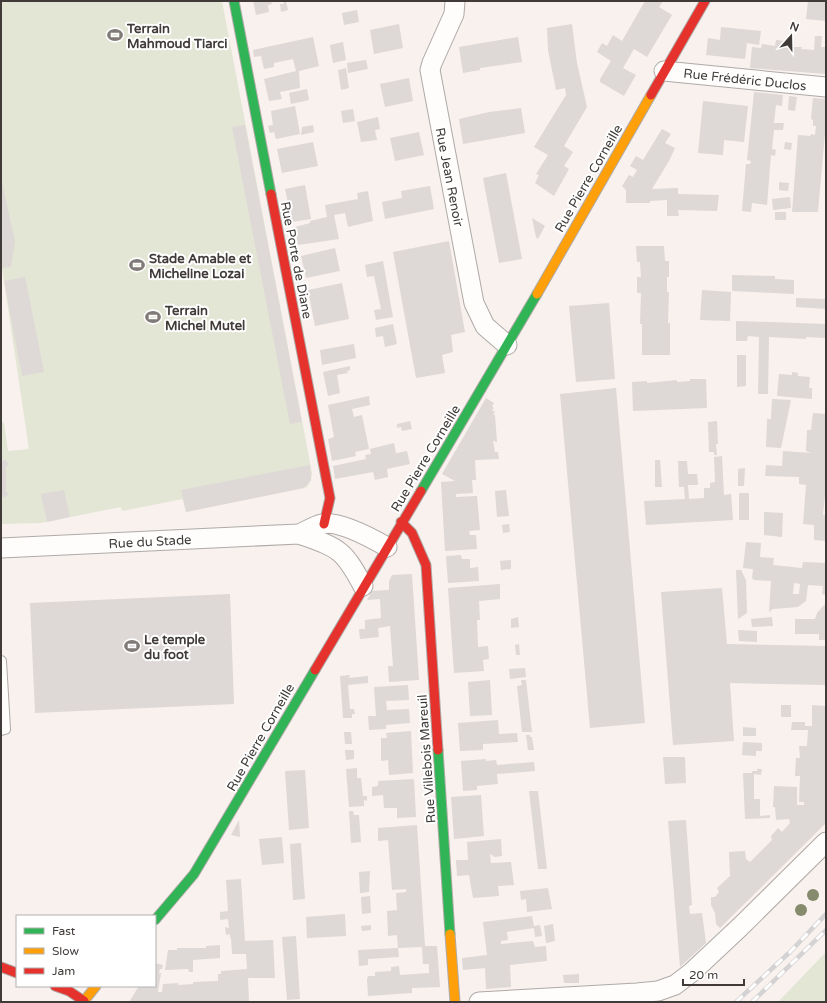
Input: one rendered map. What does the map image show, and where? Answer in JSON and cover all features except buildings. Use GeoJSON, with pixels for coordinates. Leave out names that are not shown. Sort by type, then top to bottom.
{"type":"FeatureCollection","features":[{"type":"Feature","properties":{"kind":"street","name":"Rue Porte de Diane"},"geometry":{"type":"LineString","coordinates":[[234,1],[330,498],[324,524]]}},
{"type":"Feature","properties":{"kind":"street","name":"Rue Jean Renoir"},"geometry":{"type":"LineString","coordinates":[[455,1],[454,14],[430,70],[474,303],[485,326],[506,345]]}},
{"type":"Feature","properties":{"kind":"street","name":"Rue Pierre Corneille"},"geometry":{"type":"LineString","coordinates":[[156,919],[194,874],[506,345],[705,1]]}},
{"type":"Feature","properties":{"kind":"street","name":"Rue Frédéric Duclos"},"geometry":{"type":"LineString","coordinates":[[664,71],[826,87]]}},
{"type":"Feature","properties":{"kind":"street","name":"Rue Villebois Mareuil"},"geometry":{"type":"LineString","coordinates":[[401,522],[412,533],[426,565],[455,1002]]}},
{"type":"Feature","properties":{"kind":"street","name":"Rue du Stade"},"geometry":{"type":"LineString","coordinates":[[1,548],[299,534],[324,524]]}},
{"type":"Feature","properties":{"kind":"street"},"geometry":{"type":"LineString","coordinates":[[324,524],[341,526],[387,547]]}},
{"type":"Feature","properties":{"kind":"street","name":"Rue du Stade"},"geometry":{"type":"LineString","coordinates":[[299,534],[341,551],[351,563],[363,586]]}},
{"type":"Feature","properties":{"kind":"street"},"geometry":{"type":"LineString","coordinates":[[479,1002],[658,991],[675,985],[692,972],[740,927],[826,842]]}},
{"type":"Feature","properties":{"kind":"street"},"geometry":{"type":"LineString","coordinates":[[1,967],[16,973]]}},
{"type":"Feature","properties":{"kind":"street"},"geometry":{"type":"LineString","coordinates":[[58,987],[69,991],[85,1002],[95,987]]}},
{"type":"Feature","properties":{"kind":"lane"},"geometry":{"type":"LineString","coordinates":[[1,661],[5,729],[1,730]]}},
{"type":"Feature","properties":{"kind":"green space","name":"Stade Amable et Micheline Lozai"},"geometry":{"type":"Polygon","coordinates":[[[1,1],[222,1],[312,473],[311,480],[307,487],[186,512],[183,499],[122,511],[121,507],[40,523],[1,524],[1,495],[9,493],[6,491],[4,459],[1,462],[1,421],[4,423],[8,451],[29,449],[1,261],[1,1]]]}},
{"type":"Feature","properties":{"kind":"green space"},"geometry":{"type":"Polygon","coordinates":[[[826,952],[826,1002],[778,1002],[826,952]]]}},
{"type":"Feature","properties":{"kind":"railway"},"geometry":{"type":"LineString","coordinates":[[736,1002],[790,952],[826,914]]}},
{"type":"Feature","properties":{"kind":"railway"},"geometry":{"type":"LineString","coordinates":[[752,1002],[826,930]]}},
{"type":"Feature","properties":{"kind":"traffic: fast"},"geometry":{"type":"LineString","coordinates":[[234,1],[271,194]]}},
{"type":"Feature","properties":{"kind":"traffic: fast"},"geometry":{"type":"LineString","coordinates":[[421,491],[537,294]]}},
{"type":"Feature","properties":{"kind":"traffic: fast"},"geometry":{"type":"LineString","coordinates":[[156,919],[194,874],[315,670]]}},
{"type":"Feature","properties":{"kind":"traffic: fast"},"geometry":{"type":"LineString","coordinates":[[438,750],[450,934]]}},
{"type":"Feature","properties":{"kind":"traffic: slow"},"geometry":{"type":"LineString","coordinates":[[537,294],[651,95]]}},
{"type":"Feature","properties":{"kind":"traffic: slow"},"geometry":{"type":"LineString","coordinates":[[450,934],[455,1002]]}},
{"type":"Feature","properties":{"kind":"traffic: slow"},"geometry":{"type":"LineString","coordinates":[[84,1001],[95,987]]}},
{"type":"Feature","properties":{"kind":"traffic: jam"},"geometry":{"type":"LineString","coordinates":[[651,95],[705,1]]}},
{"type":"Feature","properties":{"kind":"traffic: jam"},"geometry":{"type":"LineString","coordinates":[[271,194],[330,498],[324,524]]}},
{"type":"Feature","properties":{"kind":"traffic: jam"},"geometry":{"type":"LineString","coordinates":[[315,670],[421,491]]}},
{"type":"Feature","properties":{"kind":"traffic: jam"},"geometry":{"type":"LineString","coordinates":[[401,522],[412,533],[426,565],[438,750]]}},
{"type":"Feature","properties":{"kind":"traffic: jam"},"geometry":{"type":"LineString","coordinates":[[1,967],[16,973]]}},
{"type":"Feature","properties":{"kind":"traffic: jam"},"geometry":{"type":"LineString","coordinates":[[58,987],[69,991],[84,1001]]}},
{"type":"Feature","properties":{"kind":"place","name":"Terrain Mahmoud Tiarci"},"geometry":{"type":"Point","coordinates":[115,35]}},
{"type":"Feature","properties":{"kind":"place","name":"Stade Amable et Micheline Lozai"},"geometry":{"type":"Point","coordinates":[137,265]}},
{"type":"Feature","properties":{"kind":"place","name":"Terrain Michel Mutel"},"geometry":{"type":"Point","coordinates":[153,317]}},
{"type":"Feature","properties":{"kind":"place","name":"Le temple du foot"},"geometry":{"type":"Point","coordinates":[132,646]}}]}
